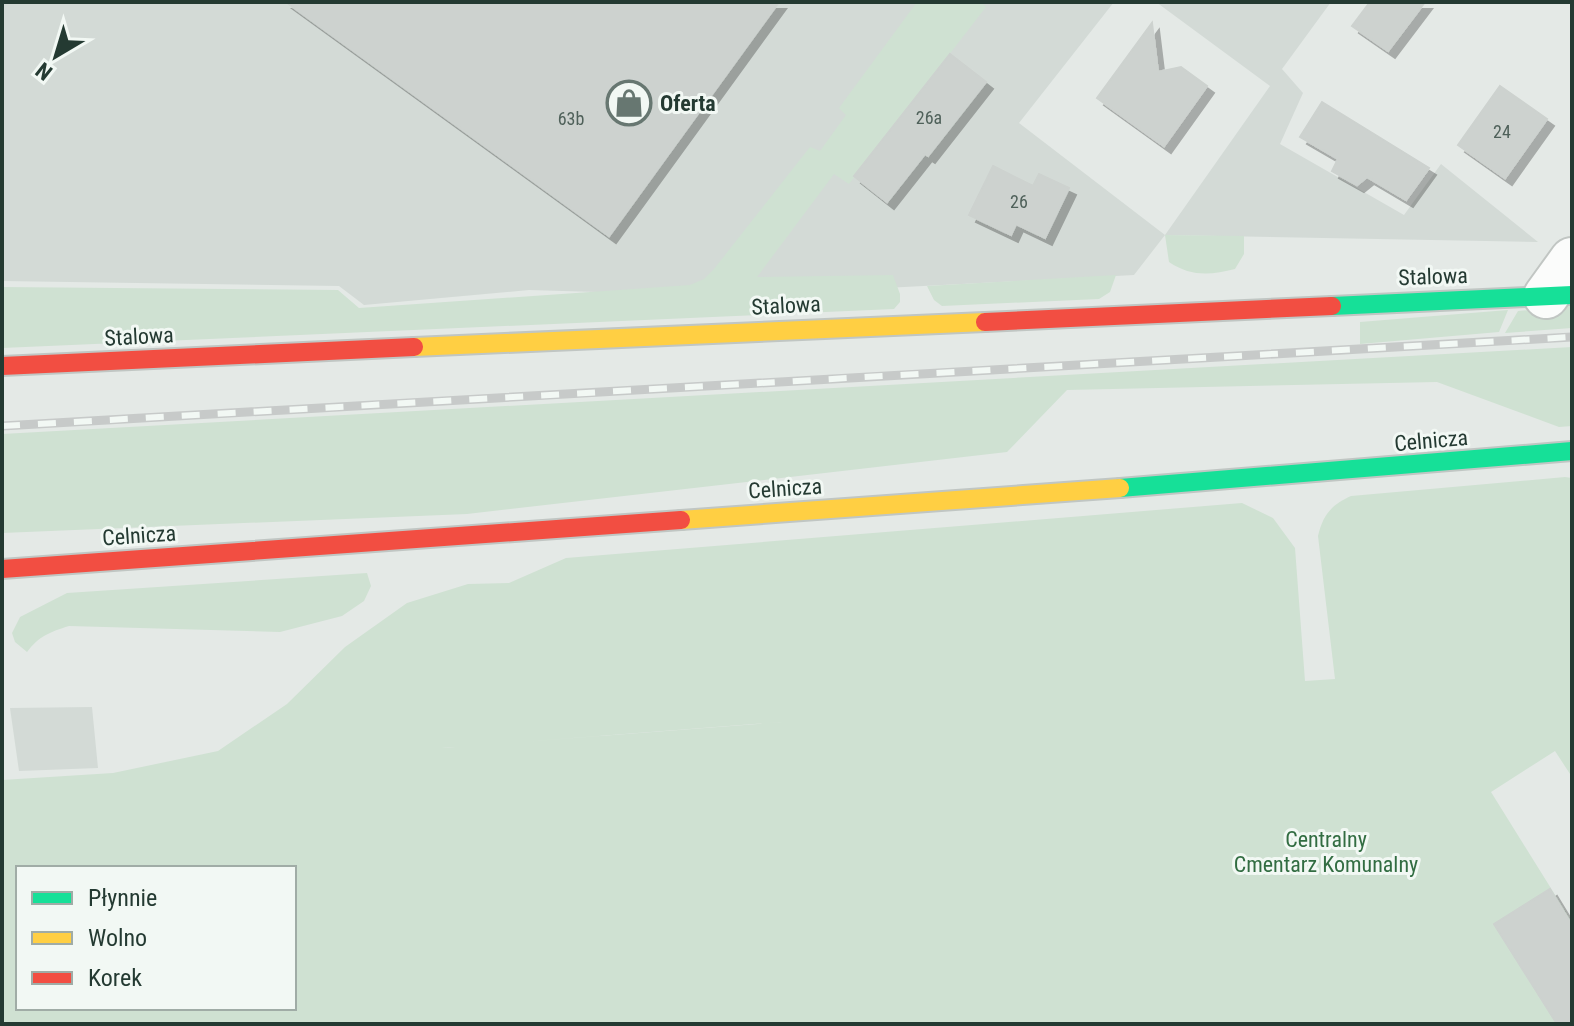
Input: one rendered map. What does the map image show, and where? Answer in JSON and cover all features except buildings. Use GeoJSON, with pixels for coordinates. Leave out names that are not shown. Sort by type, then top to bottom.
{"type":"FeatureCollection","features":[{"type":"Feature","properties":{"kind":"street"},"geometry":{"type":"LineString","coordinates":[[1559,295],[1572,260]]}},
{"type":"Feature","properties":{"kind":"street","name":"Stalowa"},"geometry":{"type":"LineString","coordinates":[[2,366],[1559,295]]}},
{"type":"Feature","properties":{"kind":"street","name":"Celnicza"},"geometry":{"type":"LineString","coordinates":[[2,569],[1271,477],[1572,451]]}},
{"type":"Feature","properties":{"kind":"shaded area"},"geometry":{"type":"Polygon","coordinates":[[[2,2],[1114,2],[1019,123],[1165,235],[1134,275],[733,296],[529,290],[364,305],[339,286],[2,281],[2,2]]]}},
{"type":"Feature","properties":{"kind":"shaded area"},"geometry":{"type":"Polygon","coordinates":[[[1156,2],[1331,2],[1282,69],[1303,93],[1280,144],[1404,215],[1441,164],[1538,242],[1165,235],[1270,86],[1156,2]]]}},
{"type":"Feature","properties":{"kind":"shaded area"},"geometry":{"type":"Polygon","coordinates":[[[92,707],[98,768],[19,771],[10,708],[92,707]]]}},
{"type":"Feature","properties":{"kind":"green space"},"geometry":{"type":"Polygon","coordinates":[[[917,2],[981,2],[986,7],[849,184],[834,174],[757,277],[893,275],[900,294],[900,302],[894,309],[2,348],[2,287],[338,290],[359,308],[690,285],[704,279],[714,269],[810,147],[820,151],[846,115],[839,108],[917,2]]]}},
{"type":"Feature","properties":{"kind":"green space"},"geometry":{"type":"Polygon","coordinates":[[[1165,235],[1244,236],[1244,254],[1235,269],[1193,272],[1169,262],[1165,235]]]}},
{"type":"Feature","properties":{"kind":"green space"},"geometry":{"type":"Polygon","coordinates":[[[1116,275],[1110,292],[1099,299],[942,306],[934,300],[927,286],[1116,275]]]}},
{"type":"Feature","properties":{"kind":"green space"},"geometry":{"type":"Polygon","coordinates":[[[1572,306],[1572,328],[1505,333],[1518,311],[1572,306]]]}},
{"type":"Feature","properties":{"kind":"green space"},"geometry":{"type":"Polygon","coordinates":[[[1508,310],[1499,332],[1360,344],[1360,322],[1508,310]]]}},
{"type":"Feature","properties":{"kind":"green space"},"geometry":{"type":"Polygon","coordinates":[[[1572,347],[1572,426],[1559,427],[1437,382],[1067,390],[1007,452],[467,514],[2,533],[2,434],[1572,347]]]}},
{"type":"Feature","properties":{"kind":"green space","name":"Centralny Cmentarz Komunalny"},"geometry":{"type":"Polygon","coordinates":[[[1572,478],[1572,777],[1555,751],[1491,792],[1572,922],[1572,1024],[2,1024],[2,780],[113,773],[218,751],[287,704],[345,647],[407,603],[468,584],[509,583],[566,558],[1242,503],[1273,518],[1295,548],[1305,681],[1335,679],[1318,536],[1322,522],[1338,503],[1351,496],[1572,478]]]}},
{"type":"Feature","properties":{"kind":"green space"},"geometry":{"type":"Polygon","coordinates":[[[367,573],[371,586],[364,601],[342,616],[280,632],[69,626],[45,635],[27,652],[15,642],[12,633],[20,617],[67,593],[367,573]]]}},
{"type":"Feature","properties":{"kind":"railway"},"geometry":{"type":"LineString","coordinates":[[2,426],[1572,337]]}},
{"type":"Feature","properties":{"kind":"traffic: fast"},"geometry":{"type":"LineString","coordinates":[[1332,306],[1572,295]]}},
{"type":"Feature","properties":{"kind":"traffic: fast"},"geometry":{"type":"LineString","coordinates":[[1120,488],[1572,451]]}},
{"type":"Feature","properties":{"kind":"traffic: slow"},"geometry":{"type":"LineString","coordinates":[[414,347],[985,322]]}},
{"type":"Feature","properties":{"kind":"traffic: slow"},"geometry":{"type":"LineString","coordinates":[[681,520],[1120,488]]}},
{"type":"Feature","properties":{"kind":"traffic: jam"},"geometry":{"type":"LineString","coordinates":[[985,322],[1332,306]]}},
{"type":"Feature","properties":{"kind":"traffic: jam"},"geometry":{"type":"LineString","coordinates":[[2,366],[414,347]]}},
{"type":"Feature","properties":{"kind":"traffic: jam"},"geometry":{"type":"LineString","coordinates":[[2,569],[681,520]]}},
{"type":"Feature","properties":{"kind":"place","name":"Oferta"},"geometry":{"type":"Point","coordinates":[629,103]}}]}
